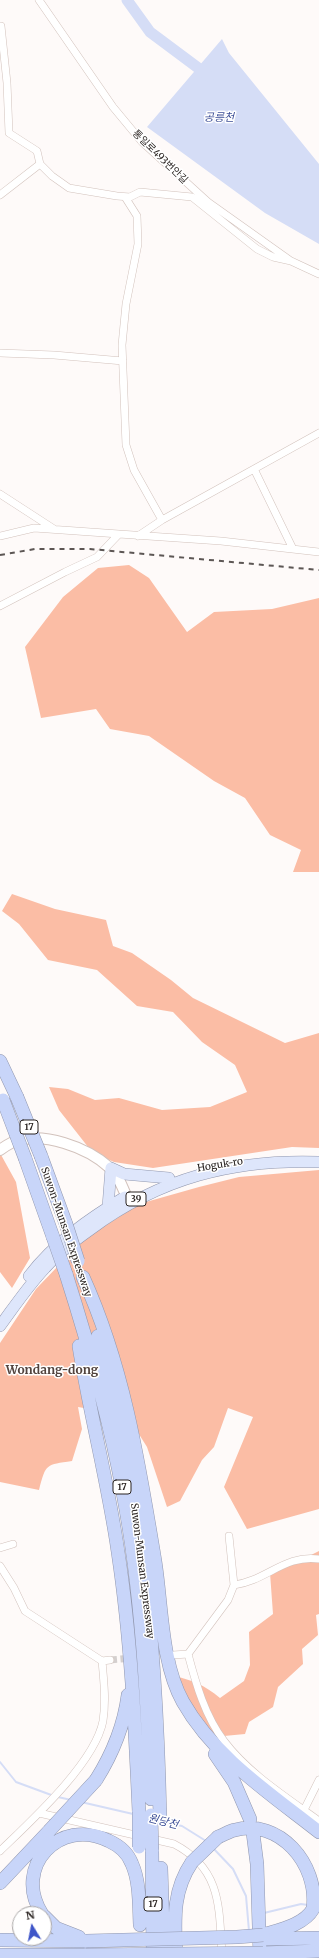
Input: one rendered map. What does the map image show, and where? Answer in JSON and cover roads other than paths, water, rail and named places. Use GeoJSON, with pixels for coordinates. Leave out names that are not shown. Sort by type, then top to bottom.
{"type":"FeatureCollection","features":[{"type":"Feature","properties":{"kind":"highway","name":"Suwon-Munsan Expressway"},"geometry":{"type":"LineString","coordinates":[[0,1061],[17,1097],[40,1156],[84,1277],[117,1411],[143,1560],[158,1715],[150,1815]]}},
{"type":"Feature","properties":{"kind":"highway","name":"Suwon-Munsan Expressway"},"geometry":{"type":"LineString","coordinates":[[1,1097],[25,1158],[66,1274],[93,1367],[123,1493],[138,1601],[149,1730],[153,1958]]}},
{"type":"Feature","properties":{"kind":"highway"},"geometry":{"type":"LineString","coordinates":[[84,1277],[98,1309],[126,1404],[141,1475],[171,1670],[191,1720],[234,1782],[250,1819]]}},
{"type":"Feature","properties":{"kind":"highway"},"geometry":{"type":"LineString","coordinates":[[70,1287],[86,1386],[118,1550],[127,1617],[134,1709],[150,1815],[151,1850],[140,1925]]}},
{"type":"Feature","properties":{"kind":"highway"},"geometry":{"type":"LineString","coordinates":[[0,1883],[96,1780],[106,1765],[119,1736],[127,1704],[127,1617]]}},
{"type":"Feature","properties":{"kind":"highway"},"geometry":{"type":"LineString","coordinates":[[182,1700],[195,1722],[222,1752],[319,1832]]}},
{"type":"Feature","properties":{"kind":"highway"},"geometry":{"type":"LineString","coordinates":[[176,1958],[174,1910],[182,1876],[192,1862],[218,1837],[236,1829],[270,1831],[288,1838],[302,1850],[312,1862],[319,1877],[318,1893],[313,1909],[303,1919],[263,1937]]}},
{"type":"Feature","properties":{"kind":"highway"},"geometry":{"type":"LineString","coordinates":[[253,1833],[256,1855],[261,1955]]}},
{"type":"Feature","properties":{"kind":"highway"},"geometry":{"type":"LineString","coordinates":[[39,1906],[35,1897],[34,1878],[41,1856],[51,1846],[63,1838],[87,1834],[95,1835],[120,1846],[129,1857],[136,1875],[141,1958]]}},
{"type":"Feature","properties":{"kind":"highway","name":"Suwon-Munsan Expressway"},"geometry":{"type":"LineString","coordinates":[[151,1850],[164,1958]]}},
{"type":"Feature","properties":{"kind":"highway"},"geometry":{"type":"LineString","coordinates":[[52,1924],[56,1928],[86,1941]]}},
{"type":"Feature","properties":{"kind":"highway"},"geometry":{"type":"LineString","coordinates":[[0,1940],[86,1941],[237,1937],[319,1938]]}},
{"type":"Feature","properties":{"kind":"highway"},"geometry":{"type":"LineString","coordinates":[[0,1955],[261,1955],[319,1951]]}},
{"type":"Feature","properties":{"kind":"main road"},"geometry":{"type":"LineString","coordinates":[[0,1150],[14,1142],[42,1138],[57,1140],[91,1154],[111,1168],[124,1174],[169,1178]]}},
{"type":"Feature","properties":{"kind":"main road","name":"Hoguk-ro"},"geometry":{"type":"LineString","coordinates":[[0,1326],[45,1268],[67,1246],[128,1199],[169,1178],[200,1167],[289,1156],[319,1157]]}},
{"type":"Feature","properties":{"kind":"main road","name":"Hoguk-ro"},"geometry":{"type":"LineString","coordinates":[[0,1315],[41,1261],[64,1239],[108,1207],[203,1173],[292,1161],[319,1162]]}},
{"type":"Feature","properties":{"kind":"main road"},"geometry":{"type":"LineString","coordinates":[[111,1168],[128,1199]]}},
{"type":"Feature","properties":{"kind":"main road"},"geometry":{"type":"LineString","coordinates":[[108,1207],[111,1168]]}},
{"type":"Feature","properties":{"kind":"street","name":"통일로493번안길"},"geometry":{"type":"LineString","coordinates":[[39,0],[113,107],[142,142],[208,202],[291,261],[319,274]]}},
{"type":"Feature","properties":{"kind":"street"},"geometry":{"type":"LineString","coordinates":[[1,26],[7,83],[9,133],[37,151],[40,164],[52,176],[69,188],[125,197],[130,197],[140,192],[192,197],[257,249],[273,257],[291,261]]}},
{"type":"Feature","properties":{"kind":"street"},"geometry":{"type":"LineString","coordinates":[[0,195],[40,164]]}},
{"type":"Feature","properties":{"kind":"street"},"geometry":{"type":"LineString","coordinates":[[125,197],[137,216],[138,244],[126,304],[122,345],[126,445],[134,470],[162,520]]}},
{"type":"Feature","properties":{"kind":"street"},"geometry":{"type":"LineString","coordinates":[[0,353],[54,355],[123,361]]}},
{"type":"Feature","properties":{"kind":"street"},"geometry":{"type":"LineString","coordinates":[[138,536],[162,520],[319,433]]}},
{"type":"Feature","properties":{"kind":"street"},"geometry":{"type":"LineString","coordinates":[[254,469],[293,549]]}},
{"type":"Feature","properties":{"kind":"street"},"geometry":{"type":"LineString","coordinates":[[0,494],[54,530]]}},
{"type":"Feature","properties":{"kind":"street"},"geometry":{"type":"LineString","coordinates":[[0,536],[34,528],[221,541],[319,552]]}},
{"type":"Feature","properties":{"kind":"street"},"geometry":{"type":"LineString","coordinates":[[0,606],[97,557],[119,534]]}},
{"type":"Feature","properties":{"kind":"street"},"geometry":{"type":"LineString","coordinates":[[173,1655],[188,1654],[228,1600],[234,1584],[229,1536]]}},
{"type":"Feature","properties":{"kind":"street"},"geometry":{"type":"LineString","coordinates":[[0,1548],[13,1544]]}},
{"type":"Feature","properties":{"kind":"street"},"geometry":{"type":"LineString","coordinates":[[234,1584],[258,1579],[273,1569],[302,1557],[319,1559]]}},
{"type":"Feature","properties":{"kind":"street"},"geometry":{"type":"LineString","coordinates":[[0,1566],[14,1588],[25,1611],[102,1661],[110,1660]]}},
{"type":"Feature","properties":{"kind":"street"},"geometry":{"type":"LineString","coordinates":[[188,1654],[208,1714],[224,1741],[249,1767],[319,1821]]}},
{"type":"Feature","properties":{"kind":"street"},"geometry":{"type":"LineString","coordinates":[[0,1851],[62,1788],[93,1748],[103,1723],[106,1694],[102,1661]]}},
{"type":"Feature","properties":{"kind":"street"},"geometry":{"type":"LineString","coordinates":[[304,1810],[319,1780]]}},
{"type":"Feature","properties":{"kind":"street"},"geometry":{"type":"LineString","coordinates":[[41,1811],[174,1844],[189,1852],[212,1881],[218,1898],[222,1958]]}},
{"type":"Feature","properties":{"kind":"water","name":"공릉천"},"geometry":{"type":"Polygon","coordinates":[[[222,39],[229,53],[319,164],[319,244],[265,213],[147,127],[222,39]]]}},
{"type":"Feature","properties":{"kind":"waterway","name":"공릉천"},"geometry":{"type":"LineString","coordinates":[[127,0],[150,32],[209,76]]}},
{"type":"Feature","properties":{"kind":"waterway","name":"원당천"},"geometry":{"type":"LineString","coordinates":[[0,1762],[16,1782],[54,1796]]}},
{"type":"Feature","properties":{"kind":"waterway","name":"원당천"},"geometry":{"type":"LineString","coordinates":[[58,1797],[71,1800]]}},
{"type":"Feature","properties":{"kind":"waterway","name":"원당천"},"geometry":{"type":"LineString","coordinates":[[81,1802],[133,1814]]}},
{"type":"Feature","properties":{"kind":"waterway","name":"원당천"},"geometry":{"type":"LineString","coordinates":[[163,1822],[182,1826],[206,1841]]}},
{"type":"Feature","properties":{"kind":"waterway","name":"원당천"},"geometry":{"type":"LineString","coordinates":[[213,1848],[233,1869],[246,1896],[249,1931]]}},
{"type":"Feature","properties":{"kind":"waterway"},"geometry":{"type":"LineString","coordinates":[[264,1913],[301,1904],[308,1905]]}},
{"type":"Feature","properties":{"kind":"tunnel"},"geometry":{"type":"LineString","coordinates":[[110,1660],[132,1658]]}},
{"type":"Feature","properties":{"kind":"railway"},"geometry":{"type":"LineString","coordinates":[[0,555],[35,549],[90,549],[319,570]]}},
{"type":"Feature","properties":{"kind":"district","name":"Wondang-dong"},"geometry":{"type":"Point","coordinates":[52,1371]}}]}
